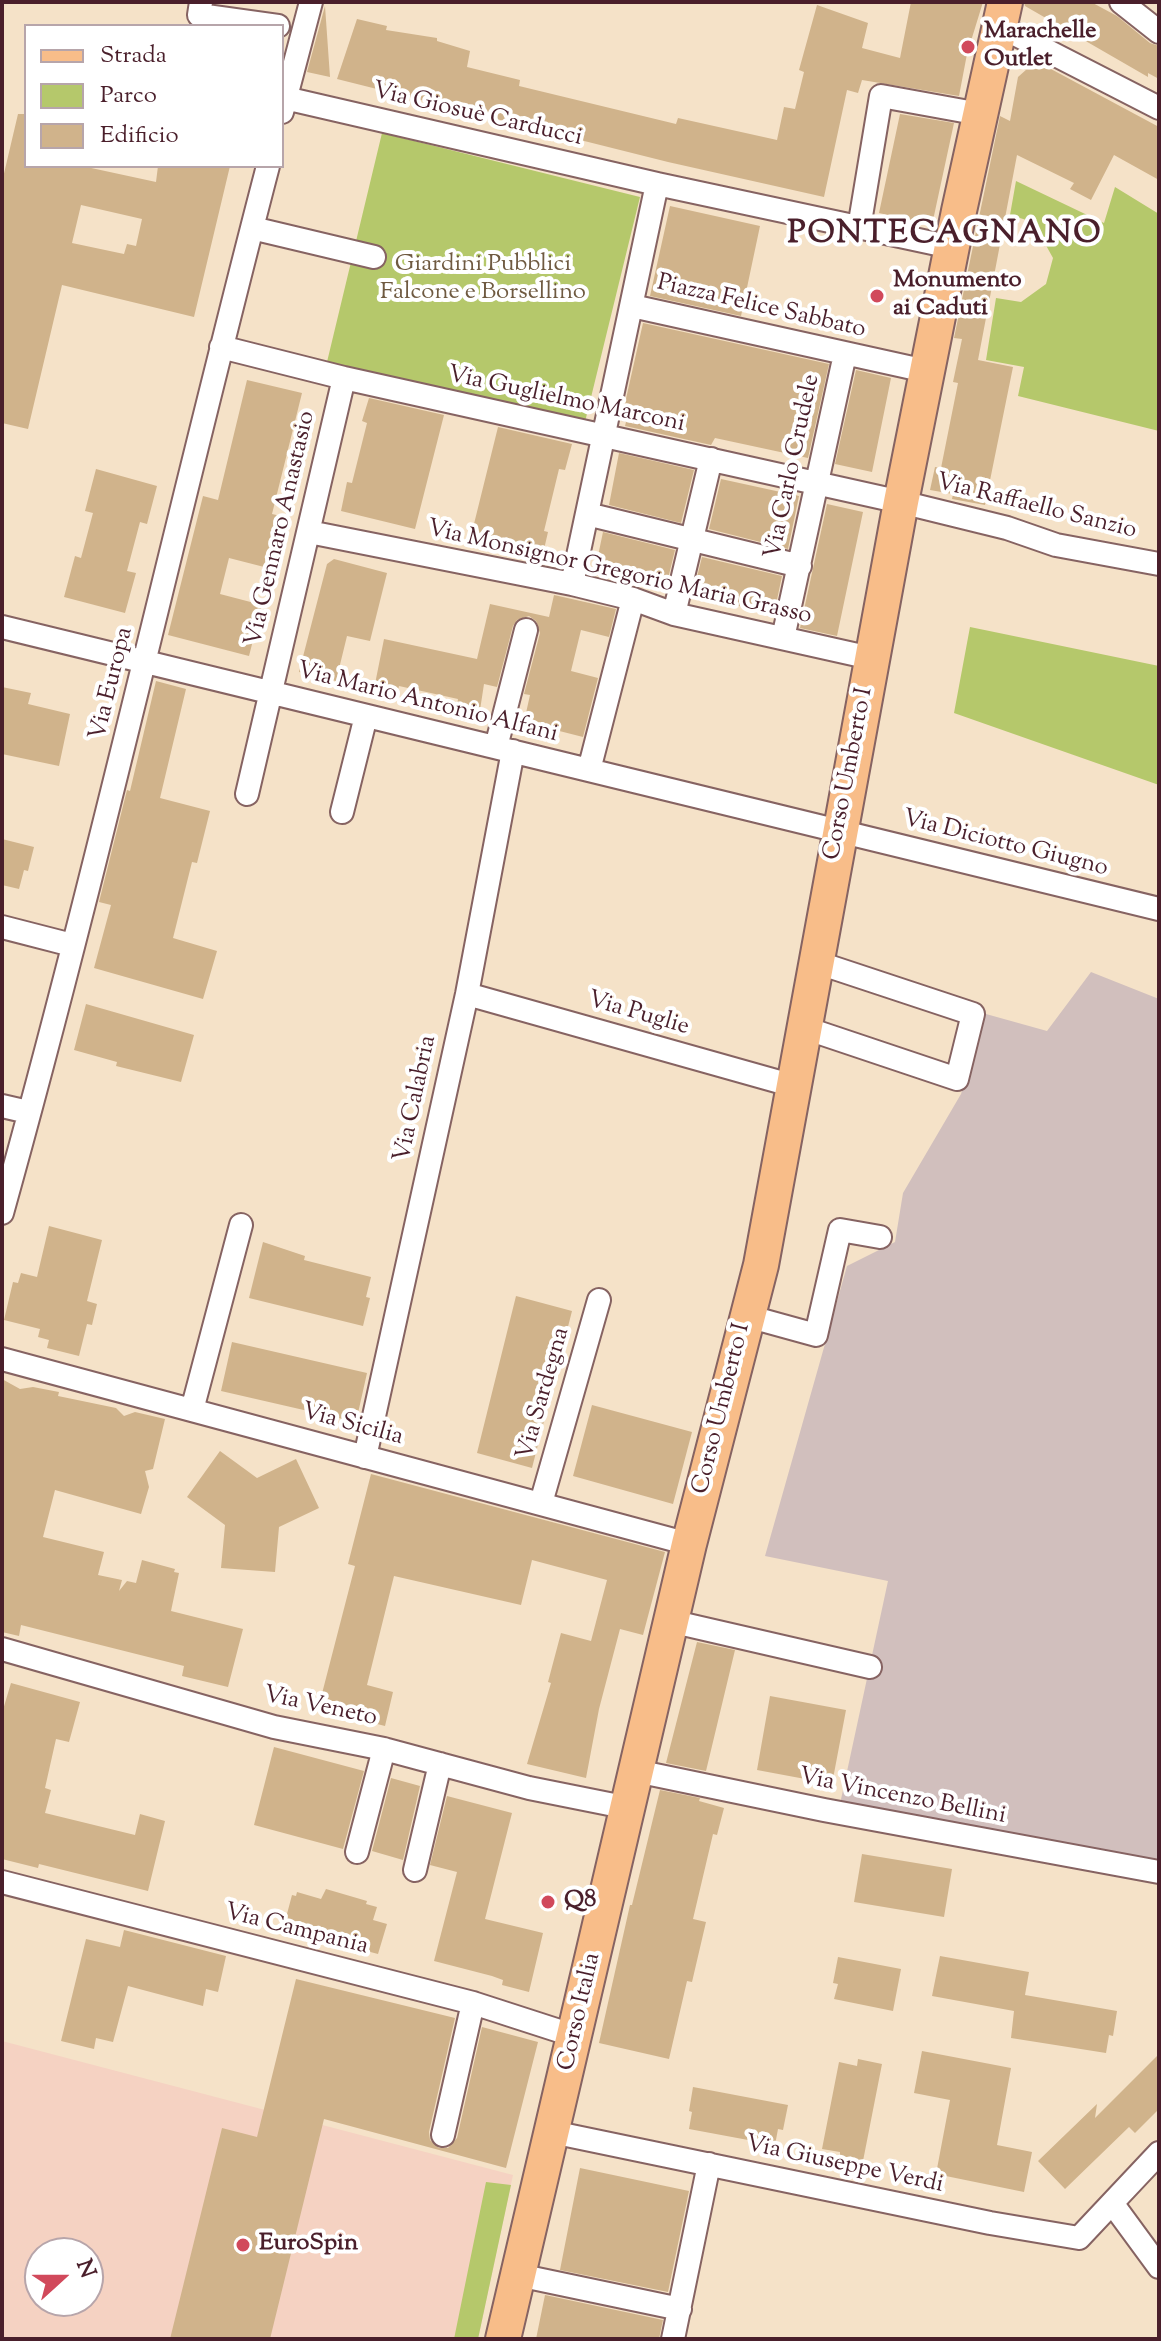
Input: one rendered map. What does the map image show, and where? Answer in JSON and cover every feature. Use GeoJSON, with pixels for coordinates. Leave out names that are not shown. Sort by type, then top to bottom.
{"type":"FeatureCollection","features":[{"type":"Feature","properties":{"kind":"main road","name":"Corso Umberto I"},"geometry":{"type":"LineString","coordinates":[[689,1544],[761,1265],[926,371],[1002,14]]}},
{"type":"Feature","properties":{"kind":"main road","name":"Corso Italia"},"geometry":{"type":"LineString","coordinates":[[503,2339],[689,1544]]}},
{"type":"Feature","properties":{"kind":"street"},"geometry":{"type":"LineString","coordinates":[[201,2],[199,15],[265,24]]}},
{"type":"Feature","properties":{"kind":"street"},"geometry":{"type":"LineString","coordinates":[[284,105],[311,2]]}},
{"type":"Feature","properties":{"kind":"street"},"geometry":{"type":"LineString","coordinates":[[1121,2],[1159,32]]}},
{"type":"Feature","properties":{"kind":"street"},"geometry":{"type":"LineString","coordinates":[[1002,14],[1159,108]]}},
{"type":"Feature","properties":{"kind":"street"},"geometry":{"type":"LineString","coordinates":[[284,27],[305,30]]}},
{"type":"Feature","properties":{"kind":"street"},"geometry":{"type":"LineString","coordinates":[[859,228],[881,96],[980,114]]}},
{"type":"Feature","properties":{"kind":"street","name":"Via Giosuè Carducci"},"geometry":{"type":"LineString","coordinates":[[284,105],[657,184]]}},
{"type":"Feature","properties":{"kind":"street","name":"Via Europa"},"geometry":{"type":"LineString","coordinates":[[2,1213],[146,662],[267,168]]}},
{"type":"Feature","properties":{"kind":"street"},"geometry":{"type":"LineString","coordinates":[[657,184],[951,247]]}},
{"type":"Feature","properties":{"kind":"street","name":"Piazza Felice Sabbato"},"geometry":{"type":"LineString","coordinates":[[572,584],[657,184]]}},
{"type":"Feature","properties":{"kind":"street"},"geometry":{"type":"LineString","coordinates":[[252,228],[374,257]]}},
{"type":"Feature","properties":{"kind":"street","name":"Piazza Felice Sabbato"},"geometry":{"type":"LineString","coordinates":[[632,306],[926,371]]}},
{"type":"Feature","properties":{"kind":"street","name":"Via Guglielmo Marconi"},"geometry":{"type":"LineString","coordinates":[[221,347],[344,378],[901,502]]}},
{"type":"Feature","properties":{"kind":"street","name":"Via Carlo Crudele"},"geometry":{"type":"LineString","coordinates":[[783,638],[845,354]]}},
{"type":"Feature","properties":{"kind":"street","name":"Via Gennaro Anastasio"},"geometry":{"type":"LineString","coordinates":[[247,794],[344,378]]}},
{"type":"Feature","properties":{"kind":"street"},"geometry":{"type":"LineString","coordinates":[[674,614],[711,459]]}},
{"type":"Feature","properties":{"kind":"street","name":"Via Raffaello Sanzio"},"geometry":{"type":"LineString","coordinates":[[901,502],[1007,528],[1056,545],[1159,564]]}},
{"type":"Feature","properties":{"kind":"street"},"geometry":{"type":"LineString","coordinates":[[587,514],[800,566]]}},
{"type":"Feature","properties":{"kind":"street","name":"Via Monsignor Gregorio Maria Grasso"},"geometry":{"type":"LineString","coordinates":[[309,532],[572,584],[633,599],[674,614],[871,658]]}},
{"type":"Feature","properties":{"kind":"street"},"geometry":{"type":"LineString","coordinates":[[589,770],[633,599]]}},
{"type":"Feature","properties":{"kind":"street","name":"Via Mario Antonio Alfani"},"geometry":{"type":"LineString","coordinates":[[2,627],[839,831]]}},
{"type":"Feature","properties":{"kind":"street","name":"Via Calabria"},"geometry":{"type":"LineString","coordinates":[[365,1457],[467,994],[504,749],[526,630]]}},
{"type":"Feature","properties":{"kind":"street"},"geometry":{"type":"LineString","coordinates":[[342,812],[366,716]]}},
{"type":"Feature","properties":{"kind":"street","name":"Via Diciotto Giugno"},"geometry":{"type":"LineString","coordinates":[[839,831],[1159,909]]}},
{"type":"Feature","properties":{"kind":"street"},"geometry":{"type":"LineString","coordinates":[[2,927],[72,945]]}},
{"type":"Feature","properties":{"kind":"street"},"geometry":{"type":"LineString","coordinates":[[805,1028],[957,1079],[973,1014],[816,962]]}},
{"type":"Feature","properties":{"kind":"street","name":"Via Puglie"},"geometry":{"type":"LineString","coordinates":[[467,994],[794,1086]]}},
{"type":"Feature","properties":{"kind":"street"},"geometry":{"type":"LineString","coordinates":[[2,1106],[28,1112]]}},
{"type":"Feature","properties":{"kind":"street"},"geometry":{"type":"LineString","coordinates":[[192,1410],[241,1225]]}},
{"type":"Feature","properties":{"kind":"street"},"geometry":{"type":"LineString","coordinates":[[747,1316],[816,1335],[840,1230],[880,1237]]}},
{"type":"Feature","properties":{"kind":"street","name":"Via Sardegna"},"geometry":{"type":"LineString","coordinates":[[541,1503],[599,1300]]}},
{"type":"Feature","properties":{"kind":"street","name":"Via Sicilia"},"geometry":{"type":"LineString","coordinates":[[2,1359],[689,1544]]}},
{"type":"Feature","properties":{"kind":"street"},"geometry":{"type":"LineString","coordinates":[[670,1621],[870,1667]]}},
{"type":"Feature","properties":{"kind":"street","name":"Via Veneto"},"geometry":{"type":"LineString","coordinates":[[2,1649],[274,1727],[384,1749],[529,1788],[629,1808]]}},
{"type":"Feature","properties":{"kind":"street"},"geometry":{"type":"LineString","coordinates":[[357,1852],[384,1749]]}},
{"type":"Feature","properties":{"kind":"street"},"geometry":{"type":"LineString","coordinates":[[415,1870],[440,1764]]}},
{"type":"Feature","properties":{"kind":"street","name":"Via Vincenzo Bellini"},"geometry":{"type":"LineString","coordinates":[[636,1771],[824,1810],[1159,1872]]}},
{"type":"Feature","properties":{"kind":"street","name":"Via Campania"},"geometry":{"type":"LineString","coordinates":[[2,1882],[473,2003],[575,2036]]}},
{"type":"Feature","properties":{"kind":"street"},"geometry":{"type":"LineString","coordinates":[[443,2135],[473,2003]]}},
{"type":"Feature","properties":{"kind":"street","name":"Via Giuseppe Verdi"},"geometry":{"type":"LineString","coordinates":[[552,2132],[990,2223],[1079,2238],[1159,2153]]}},
{"type":"Feature","properties":{"kind":"street"},"geometry":{"type":"LineString","coordinates":[[673,2339],[709,2164]]}},
{"type":"Feature","properties":{"kind":"street"},"geometry":{"type":"LineString","coordinates":[[1112,2203],[1159,2267]]}},
{"type":"Feature","properties":{"kind":"street"},"geometry":{"type":"LineString","coordinates":[[518,2275],[680,2309]]}},
{"type":"Feature","properties":{"kind":"shaded area"},"geometry":{"type":"Polygon","coordinates":[[[1091,972],[1159,999],[1159,1865],[840,1804],[888,1581],[765,1556],[847,1266],[895,1242],[903,1193],[961,1094],[986,1014],[1047,1031],[1091,972]]]}},
{"type":"Feature","properties":{"kind":"shaded area"},"geometry":{"type":"Polygon","coordinates":[[[2,2041],[513,2175],[478,2339],[2,2339],[2,2041]]]}},
{"type":"Feature","properties":{"kind":"green space","name":"Giardini Pubblici Falcone e Borsellino"},"geometry":{"type":"Polygon","coordinates":[[[382,133],[640,197],[584,426],[327,362],[382,133]]]}},
{"type":"Feature","properties":{"kind":"green space"},"geometry":{"type":"Polygon","coordinates":[[[1016,181],[1104,223],[1115,187],[1159,214],[1159,431],[1018,396],[1024,367],[986,360],[996,298],[1021,302],[1046,284],[1053,258],[1033,222],[1010,215],[1016,181]]]}},
{"type":"Feature","properties":{"kind":"green space"},"geometry":{"type":"Polygon","coordinates":[[[970,627],[1159,666],[1159,785],[954,713],[970,627]]]}},
{"type":"Feature","properties":{"kind":"green space"},"geometry":{"type":"Polygon","coordinates":[[[486,2182],[511,2185],[478,2339],[454,2339],[486,2182]]]}},
{"type":"Feature","properties":{"kind":"building"},"geometry":{"type":"Polygon","coordinates":[[[911,2],[983,2],[967,54],[959,96],[862,80],[858,93],[847,90],[824,197],[668,162],[337,79],[357,19],[387,26],[386,30],[437,38],[437,41],[470,51],[467,67],[520,80],[519,86],[676,124],[678,118],[777,140],[784,107],[795,109],[804,72],[799,70],[817,5],[868,23],[862,48],[900,58],[911,2]]]}},
{"type":"Feature","properties":{"kind":"building"},"geometry":{"type":"Polygon","coordinates":[[[1024,2],[1091,2],[1117,16],[1150,43],[1159,46],[1159,79],[1148,73],[1148,77],[1025,6],[1024,2]]]}},
{"type":"Feature","properties":{"kind":"building"},"geometry":{"type":"Polygon","coordinates":[[[325,6],[330,77],[307,72],[325,6]]]}},
{"type":"Feature","properties":{"kind":"building"},"geometry":{"type":"Polygon","coordinates":[[[1036,61],[1159,127],[1159,180],[1114,155],[1091,200],[1070,189],[1074,183],[1017,155],[978,360],[1013,367],[985,505],[952,499],[953,494],[930,490],[935,467],[941,468],[958,383],[953,382],[962,339],[954,338],[1000,116],[1010,121],[1018,77],[1036,61]]]}},
{"type":"Feature","properties":{"kind":"building"},"geometry":{"type":"Polygon","coordinates":[[[18,114],[24,114],[24,168],[91,168],[156,182],[158,168],[230,168],[194,317],[62,285],[28,429],[2,423],[2,182],[18,114]],[[81,205],[72,243],[124,254],[127,244],[136,246],[142,219],[81,205]]]}},
{"type":"Feature","properties":{"kind":"building"},"geometry":{"type":"Polygon","coordinates":[[[900,114],[954,123],[932,225],[879,213],[900,114]]]}},
{"type":"Feature","properties":{"kind":"building"},"geometry":{"type":"Polygon","coordinates":[[[670,206],[760,226],[741,316],[650,296],[670,206]]]}},
{"type":"Feature","properties":{"kind":"building"},"geometry":{"type":"Polygon","coordinates":[[[643,323],[829,364],[808,458],[715,438],[711,445],[625,426],[626,422],[621,421],[643,323]]]}},
{"type":"Feature","properties":{"kind":"building"},"geometry":{"type":"Polygon","coordinates":[[[856,370],[891,378],[872,472],[835,464],[856,370]]]}},
{"type":"Feature","properties":{"kind":"building"},"geometry":{"type":"Polygon","coordinates":[[[247,380],[302,393],[272,514],[285,517],[272,569],[229,558],[220,594],[262,605],[249,656],[168,635],[203,496],[218,500],[247,380]]]}},
{"type":"Feature","properties":{"kind":"building"},"geometry":{"type":"Polygon","coordinates":[[[369,398],[444,415],[415,529],[341,511],[347,482],[352,483],[367,423],[362,421],[369,398]]]}},
{"type":"Feature","properties":{"kind":"building"},"geometry":{"type":"Polygon","coordinates":[[[498,427],[572,444],[565,470],[559,469],[544,531],[548,532],[542,558],[470,540],[498,427]]]}},
{"type":"Feature","properties":{"kind":"building"},"geometry":{"type":"Polygon","coordinates":[[[619,453],[694,470],[681,523],[609,505],[619,453]]]}},
{"type":"Feature","properties":{"kind":"building"},"geometry":{"type":"Polygon","coordinates":[[[96,469],[157,486],[147,524],[140,522],[127,571],[136,573],[125,613],[64,597],[75,556],[81,558],[93,513],[85,511],[96,469]]]}},
{"type":"Feature","properties":{"kind":"building"},"geometry":{"type":"Polygon","coordinates":[[[721,479],[799,496],[788,549],[709,529],[721,479]]]}},
{"type":"Feature","properties":{"kind":"building"},"geometry":{"type":"Polygon","coordinates":[[[827,504],[863,512],[837,636],[800,628],[827,504]]]}},
{"type":"Feature","properties":{"kind":"building"},"geometry":{"type":"Polygon","coordinates":[[[603,532],[675,550],[666,587],[630,579],[629,584],[594,575],[603,532]]]}},
{"type":"Feature","properties":{"kind":"building"},"geometry":{"type":"Polygon","coordinates":[[[702,557],[782,576],[774,614],[693,593],[702,557]]]}},
{"type":"Feature","properties":{"kind":"building"},"geometry":{"type":"Polygon","coordinates":[[[334,559],[387,573],[370,641],[347,636],[336,681],[299,672],[327,564],[334,559]]]}},
{"type":"Feature","properties":{"kind":"building"},"geometry":{"type":"Polygon","coordinates":[[[554,595],[616,609],[609,637],[581,630],[571,671],[598,678],[583,737],[524,722],[530,695],[524,694],[540,633],[536,621],[529,616],[517,620],[513,626],[497,687],[484,684],[480,710],[457,705],[458,699],[375,684],[384,639],[477,659],[490,604],[549,617],[554,595]]]}},
{"type":"Feature","properties":{"kind":"building"},"geometry":{"type":"Polygon","coordinates":[[[156,681],[186,689],[160,798],[210,811],[197,863],[192,862],[173,938],[217,951],[203,999],[94,968],[111,905],[99,902],[156,681]]]}},
{"type":"Feature","properties":{"kind":"building"},"geometry":{"type":"Polygon","coordinates":[[[2,687],[31,693],[28,704],[70,714],[59,766],[2,754],[2,687]]]}},
{"type":"Feature","properties":{"kind":"building"},"geometry":{"type":"Polygon","coordinates":[[[2,839],[34,847],[28,871],[24,870],[19,889],[2,885],[2,839]]]}},
{"type":"Feature","properties":{"kind":"building"},"geometry":{"type":"Polygon","coordinates":[[[86,1004],[194,1035],[181,1082],[116,1066],[117,1062],[74,1050],[86,1004]]]}},
{"type":"Feature","properties":{"kind":"building"},"geometry":{"type":"Polygon","coordinates":[[[49,1226],[102,1240],[87,1301],[97,1304],[92,1325],[87,1324],[79,1356],[47,1348],[49,1340],[38,1337],[40,1329],[4,1320],[13,1282],[18,1283],[21,1273],[37,1277],[49,1226]]]}},
{"type":"Feature","properties":{"kind":"building"},"geometry":{"type":"Polygon","coordinates":[[[263,1242],[305,1256],[304,1260],[371,1277],[363,1326],[249,1298],[263,1242]]]}},
{"type":"Feature","properties":{"kind":"building"},"geometry":{"type":"Polygon","coordinates":[[[516,1296],[572,1311],[532,1468],[477,1453],[516,1296]]]}},
{"type":"Feature","properties":{"kind":"building"},"geometry":{"type":"Polygon","coordinates":[[[232,1342],[367,1373],[356,1422],[221,1391],[232,1342]]]}},
{"type":"Feature","properties":{"kind":"building"},"geometry":{"type":"Polygon","coordinates":[[[2,1379],[20,1389],[33,1387],[59,1392],[58,1396],[116,1408],[124,1416],[135,1412],[165,1419],[153,1469],[145,1471],[149,1487],[141,1514],[55,1490],[43,1537],[104,1552],[98,1575],[122,1580],[119,1591],[127,1581],[136,1583],[142,1560],[175,1569],[174,1572],[179,1573],[171,1611],[243,1629],[228,1687],[182,1676],[184,1666],[21,1625],[19,1636],[2,1632],[2,1379]]]}},
{"type":"Feature","properties":{"kind":"building"},"geometry":{"type":"Polygon","coordinates":[[[592,1405],[692,1432],[673,1504],[573,1476],[592,1405]]]}},
{"type":"Feature","properties":{"kind":"building"},"geometry":{"type":"Polygon","coordinates":[[[220,1451],[257,1478],[296,1459],[319,1508],[279,1527],[275,1572],[221,1568],[225,1525],[187,1497],[220,1451]]]}},
{"type":"Feature","properties":{"kind":"building"},"geometry":{"type":"Polygon","coordinates":[[[371,1474],[665,1552],[643,1635],[620,1629],[599,1709],[586,1778],[527,1764],[551,1683],[548,1682],[561,1633],[591,1641],[607,1580],[532,1560],[521,1605],[394,1576],[367,1685],[393,1692],[385,1726],[318,1709],[355,1566],[348,1564],[371,1474]]]}},
{"type":"Feature","properties":{"kind":"building"},"geometry":{"type":"Polygon","coordinates":[[[697,1642],[735,1650],[706,1771],[666,1763],[697,1642]]]}},
{"type":"Feature","properties":{"kind":"building"},"geometry":{"type":"Polygon","coordinates":[[[11,1683],[80,1702],[69,1742],[56,1739],[45,1788],[51,1790],[45,1813],[135,1835],[140,1814],[165,1821],[148,1891],[39,1864],[38,1868],[2,1859],[2,1713],[11,1683]]]}},
{"type":"Feature","properties":{"kind":"building"},"geometry":{"type":"Polygon","coordinates":[[[770,1696],[846,1710],[832,1784],[757,1770],[770,1696]]]}},
{"type":"Feature","properties":{"kind":"building"},"geometry":{"type":"Polygon","coordinates":[[[274,1747],[364,1771],[343,1849],[254,1825],[274,1747]]]}},
{"type":"Feature","properties":{"kind":"building"},"geometry":{"type":"Polygon","coordinates":[[[391,1778],[420,1786],[403,1860],[372,1851],[391,1778]]]}},
{"type":"Feature","properties":{"kind":"building"},"geometry":{"type":"Polygon","coordinates":[[[660,1790],[700,1798],[699,1801],[724,1808],[717,1835],[713,1834],[693,1919],[706,1922],[692,1982],[687,1981],[669,2059],[599,2043],[660,1790]]]}},
{"type":"Feature","properties":{"kind":"building"},"geometry":{"type":"Polygon","coordinates":[[[447,1796],[512,1813],[485,1919],[543,1933],[529,1992],[502,1985],[503,1980],[492,1976],[434,1961],[457,1872],[430,1865],[447,1796]]]}},
{"type":"Feature","properties":{"kind":"building"},"geometry":{"type":"Polygon","coordinates":[[[862,1854],[952,1869],[944,1917],[854,1902],[862,1854]]]}},
{"type":"Feature","properties":{"kind":"building"},"geometry":{"type":"Polygon","coordinates":[[[326,1889],[377,1907],[373,1920],[387,1924],[378,1954],[283,1929],[292,1895],[296,1896],[297,1892],[321,1899],[326,1889]]]}},
{"type":"Feature","properties":{"kind":"building"},"geometry":{"type":"Polygon","coordinates":[[[124,1930],[226,1956],[218,1992],[206,1989],[203,2006],[128,1986],[113,2042],[96,2038],[94,2049],[61,2041],[86,1939],[120,1947],[124,1930]]]}},
{"type":"Feature","properties":{"kind":"building"},"geometry":{"type":"Polygon","coordinates":[[[940,1956],[1029,1972],[1025,1995],[1117,2011],[1113,2036],[1109,2035],[1106,2053],[1011,2038],[1014,2011],[932,1996],[940,1956]]]}},
{"type":"Feature","properties":{"kind":"building"},"geometry":{"type":"Polygon","coordinates":[[[838,1957],[901,1969],[893,2011],[834,1999],[838,1984],[833,1983],[838,1957]]]}},
{"type":"Feature","properties":{"kind":"building"},"geometry":{"type":"Polygon","coordinates":[[[296,1979],[455,2018],[429,2132],[430,2140],[439,2148],[448,2148],[457,2138],[482,2027],[538,2042],[506,2168],[324,2119],[270,2339],[170,2339],[222,2128],[257,2137],[296,1979]]]}},
{"type":"Feature","properties":{"kind":"building"},"geometry":{"type":"Polygon","coordinates":[[[922,2051],[1011,2068],[997,2145],[1032,2152],[1024,2192],[936,2174],[950,2100],[914,2093],[922,2051]]]}},
{"type":"Feature","properties":{"kind":"building"},"geometry":{"type":"Polygon","coordinates":[[[1159,2054],[1159,2109],[1135,2133],[1129,2127],[1065,2189],[1038,2161],[1097,2104],[1095,2118],[1159,2054]]]}},
{"type":"Feature","properties":{"kind":"building"},"geometry":{"type":"Polygon","coordinates":[[[858,2059],[882,2064],[863,2161],[822,2149],[839,2062],[857,2066],[858,2059]]]}},
{"type":"Feature","properties":{"kind":"building"},"geometry":{"type":"Polygon","coordinates":[[[693,2087],[788,2105],[783,2130],[778,2129],[775,2145],[689,2129],[693,2087]]]}},
{"type":"Feature","properties":{"kind":"building"},"geometry":{"type":"Polygon","coordinates":[[[580,2168],[689,2191],[668,2292],[560,2270],[580,2168]]]}},
{"type":"Feature","properties":{"kind":"building"},"geometry":{"type":"Polygon","coordinates":[[[545,2295],[663,2320],[659,2339],[536,2339],[545,2295]]]}},
{"type":"Feature","properties":{"kind":"place","name":"Marachelle Outlet"},"geometry":{"type":"Point","coordinates":[968,47]}},
{"type":"Feature","properties":{"kind":"place","name":"Monumento ai Caduti"},"geometry":{"type":"Point","coordinates":[877,296]}},
{"type":"Feature","properties":{"kind":"place","name":"Q8"},"geometry":{"type":"Point","coordinates":[548,1902]}},
{"type":"Feature","properties":{"kind":"place","name":"EuroSpin"},"geometry":{"type":"Point","coordinates":[243,2245]}},
{"type":"Feature","properties":{"kind":"district","name":"PONTECAGNANO"},"geometry":{"type":"Point","coordinates":[945,237]}}]}
